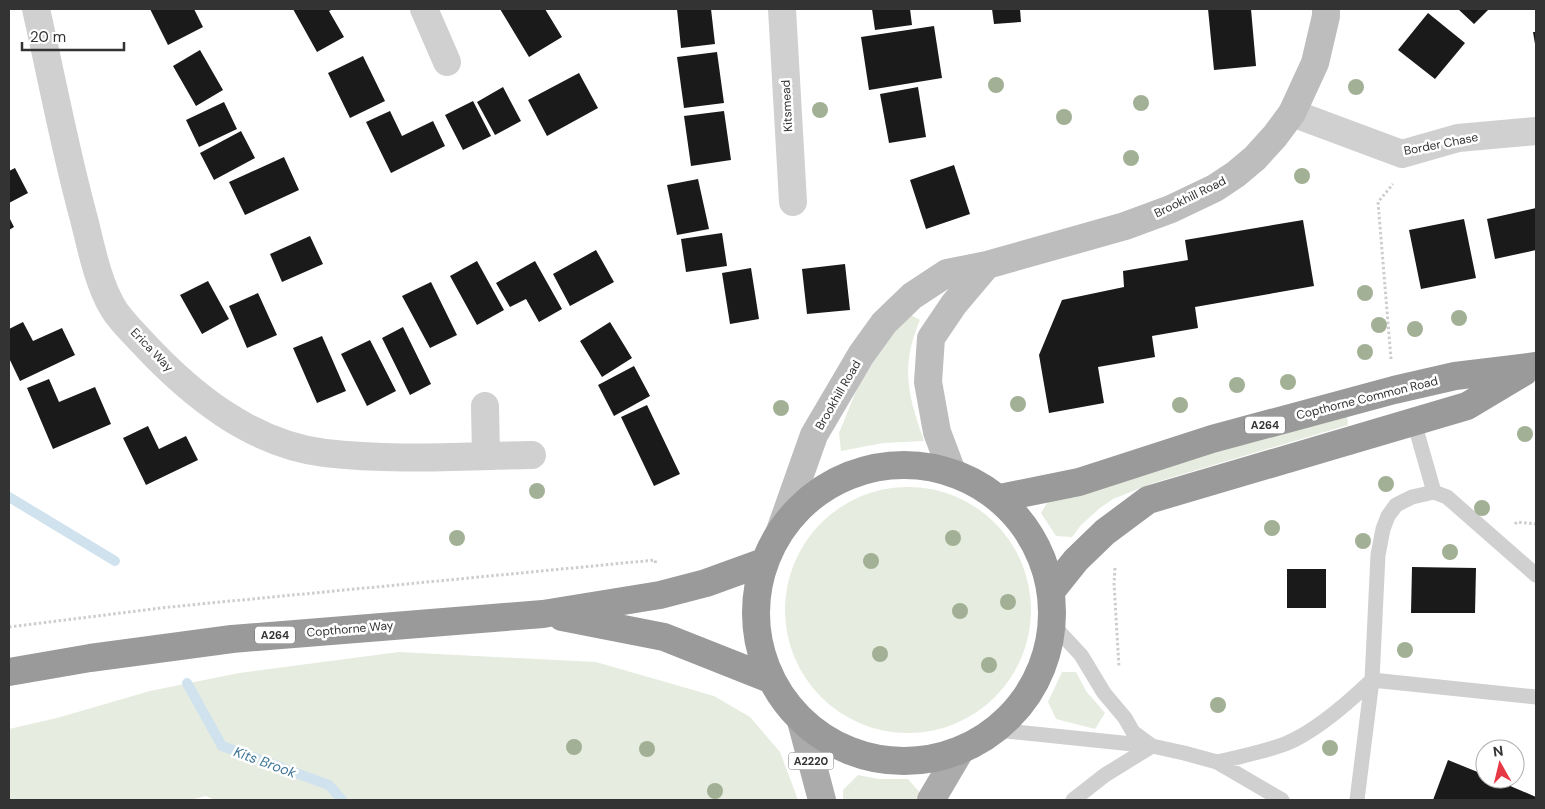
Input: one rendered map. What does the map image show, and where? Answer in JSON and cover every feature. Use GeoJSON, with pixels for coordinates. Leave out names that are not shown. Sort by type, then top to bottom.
{"type":"FeatureCollection","features":[{"type":"Feature","properties":{"kind":"highway","name":"Copthorne Common Road"},"geometry":{"type":"LineString","coordinates":[[1000,498],[1079,482],[1212,439],[1394,390],[1454,376],[1535,366]]}},
{"type":"Feature","properties":{"kind":"highway","name":"Copthorne Common Road"},"geometry":{"type":"LineString","coordinates":[[1052,590],[1076,560],[1105,532],[1148,500],[1467,406],[1535,366]]}},
{"type":"Feature","properties":{"kind":"highway"},"geometry":{"type":"LineString","coordinates":[[901,464],[929,466],[952,472],[978,484],[1000,498],[1026,526],[1043,558],[1052,590],[1054,608],[1049,649],[1041,673],[1023,703],[997,730],[960,751],[924,760],[881,760],[846,750],[801,721],[784,701],[770,679],[762,661],[755,620],[755,600],[770,545],[780,530],[799,509],[818,494],[851,475],[874,466],[901,464]]}},
{"type":"Feature","properties":{"kind":"highway","name":"Copthorne Way"},"geometry":{"type":"LineString","coordinates":[[9,672],[90,658],[232,639],[543,614],[660,595],[706,583],[764,562]]}},
{"type":"Feature","properties":{"kind":"highway","name":"Copthorne Way"},"geometry":{"type":"LineString","coordinates":[[543,614],[664,637],[770,679]]}},
{"type":"Feature","properties":{"kind":"main road","name":"A2220"},"geometry":{"type":"LineString","coordinates":[[801,721],[822,800]]}},
{"type":"Feature","properties":{"kind":"main road"},"geometry":{"type":"LineString","coordinates":[[931,800],[960,751]]}},
{"type":"Feature","properties":{"kind":"street","name":"Erica Way"},"geometry":{"type":"LineString","coordinates":[[36,9],[70,167],[90,245],[104,287],[114,309],[157,358],[196,394],[234,421],[278,442],[323,453],[385,457],[532,455]]}},
{"type":"Feature","properties":{"kind":"street"},"geometry":{"type":"LineString","coordinates":[[424,9],[447,62]]}},
{"type":"Feature","properties":{"kind":"street","name":"Kitsmead"},"geometry":{"type":"LineString","coordinates":[[782,9],[793,202]]}},
{"type":"Feature","properties":{"kind":"street","name":"Brookhill Road"},"geometry":{"type":"LineString","coordinates":[[780,530],[814,435],[861,355],[884,323],[912,296],[947,273],[988,265],[1125,226],[1171,209],[1215,188],[1242,168],[1275,136],[1292,113],[1315,63],[1330,11]]}},
{"type":"Feature","properties":{"kind":"street","name":"Border Chase"},"geometry":{"type":"LineString","coordinates":[[1292,113],[1402,154],[1458,138],[1536,131]]}},
{"type":"Feature","properties":{"kind":"street"},"geometry":{"type":"LineString","coordinates":[[952,472],[937,432],[928,382],[931,338],[954,304],[988,265]]}},
{"type":"Feature","properties":{"kind":"street"},"geometry":{"type":"LineString","coordinates":[[485,406],[486,456]]}},
{"type":"Feature","properties":{"kind":"lane"},"geometry":{"type":"LineString","coordinates":[[1414,422],[1434,492]]}},
{"type":"Feature","properties":{"kind":"lane"},"geometry":{"type":"LineString","coordinates":[[1357,800],[1372,680],[1378,555],[1383,529],[1388,516],[1396,505],[1412,497],[1434,492],[1448,497],[1536,575]]}},
{"type":"Feature","properties":{"kind":"lane"},"geometry":{"type":"LineString","coordinates":[[1053,625],[1081,655],[1104,693],[1125,718],[1133,732],[1152,746]]}},
{"type":"Feature","properties":{"kind":"lane"},"geometry":{"type":"LineString","coordinates":[[1218,762],[1286,744],[1343,708],[1372,680],[1536,697]]}},
{"type":"Feature","properties":{"kind":"lane"},"geometry":{"type":"LineString","coordinates":[[997,730],[1152,746],[1218,762],[1282,800]]}},
{"type":"Feature","properties":{"kind":"lane"},"geometry":{"type":"LineString","coordinates":[[1073,800],[1105,775],[1152,746]]}},
{"type":"Feature","properties":{"kind":"path"},"geometry":{"type":"LineString","coordinates":[[1394,390],[1378,202],[1403,173],[1402,154]]}},
{"type":"Feature","properties":{"kind":"path"},"geometry":{"type":"LineString","coordinates":[[9,627],[169,606],[655,560]]}},
{"type":"Feature","properties":{"kind":"path"},"geometry":{"type":"LineString","coordinates":[[1117,563],[1114,571],[1114,583],[1120,669]]}},
{"type":"Feature","properties":{"kind":"shaded area"},"geometry":{"type":"Polygon","coordinates":[[[909,314],[920,320],[910,352],[908,381],[910,395],[924,441],[883,443],[841,451],[839,433],[859,384],[892,333],[909,314]]]}},
{"type":"Feature","properties":{"kind":"shaded area"},"geometry":{"type":"Polygon","coordinates":[[[1347,415],[1348,425],[1153,483],[1113,499],[1081,525],[1072,537],[1056,536],[1041,513],[1050,498],[1347,415]]]}},
{"type":"Feature","properties":{"kind":"shaded area"},"geometry":{"type":"Polygon","coordinates":[[[908,487],[932,490],[955,497],[976,508],[995,523],[1010,542],[1021,563],[1028,586],[1031,610],[1028,634],[1021,657],[1010,678],[995,697],[976,712],[955,723],[932,730],[908,733],[884,730],[861,723],[840,712],[821,697],[806,678],[795,657],[788,634],[785,610],[788,586],[795,563],[806,542],[821,523],[840,508],[861,497],[884,490],[908,487]]]}},
{"type":"Feature","properties":{"kind":"shaded area"},"geometry":{"type":"Polygon","coordinates":[[[399,652],[596,662],[714,696],[750,717],[780,752],[798,800],[215,800],[206,796],[190,800],[9,800],[9,729],[57,718],[150,691],[239,673],[399,652]]]}},
{"type":"Feature","properties":{"kind":"shaded area"},"geometry":{"type":"Polygon","coordinates":[[[1062,672],[1076,672],[1086,691],[1105,713],[1095,729],[1056,719],[1048,702],[1062,672]]]}},
{"type":"Feature","properties":{"kind":"shaded area"},"geometry":{"type":"Polygon","coordinates":[[[858,775],[878,779],[908,779],[921,794],[916,800],[843,800],[843,790],[858,775]]]}},
{"type":"Feature","properties":{"kind":"building"},"geometry":{"type":"Polygon","coordinates":[[[150,9],[194,9],[203,27],[168,45],[150,9]]]}},
{"type":"Feature","properties":{"kind":"building"},"geometry":{"type":"Polygon","coordinates":[[[293,9],[333,9],[329,11],[344,37],[317,52],[293,9]]]}},
{"type":"Feature","properties":{"kind":"building"},"geometry":{"type":"Polygon","coordinates":[[[500,9],[545,9],[562,37],[529,57],[500,9]]]}},
{"type":"Feature","properties":{"kind":"building"},"geometry":{"type":"Polygon","coordinates":[[[677,9],[711,9],[715,44],[681,48],[677,9]]]}},
{"type":"Feature","properties":{"kind":"building"},"geometry":{"type":"Polygon","coordinates":[[[872,9],[910,9],[912,25],[875,30],[872,9]]]}},
{"type":"Feature","properties":{"kind":"building"},"geometry":{"type":"Polygon","coordinates":[[[992,9],[1020,9],[1021,22],[994,24],[992,9]]]}},
{"type":"Feature","properties":{"kind":"building"},"geometry":{"type":"Polygon","coordinates":[[[1208,9],[1251,9],[1256,66],[1214,70],[1208,9]]]}},
{"type":"Feature","properties":{"kind":"building"},"geometry":{"type":"Polygon","coordinates":[[[1458,9],[1489,9],[1474,24],[1458,9]]]}},
{"type":"Feature","properties":{"kind":"building"},"geometry":{"type":"Polygon","coordinates":[[[1428,13],[1465,43],[1435,79],[1398,50],[1428,13]]]}},
{"type":"Feature","properties":{"kind":"building"},"geometry":{"type":"Polygon","coordinates":[[[934,26],[942,78],[869,90],[861,37],[934,26]]]}},
{"type":"Feature","properties":{"kind":"building"},"geometry":{"type":"Polygon","coordinates":[[[1533,32],[1536,32],[1536,44],[1535,44],[1533,32]]]}},
{"type":"Feature","properties":{"kind":"building"},"geometry":{"type":"Polygon","coordinates":[[[200,50],[223,90],[196,106],[173,66],[200,50]]]}},
{"type":"Feature","properties":{"kind":"building"},"geometry":{"type":"Polygon","coordinates":[[[717,52],[724,103],[684,108],[677,57],[717,52]]]}},
{"type":"Feature","properties":{"kind":"building"},"geometry":{"type":"Polygon","coordinates":[[[363,56],[385,101],[350,118],[328,73],[363,56]]]}},
{"type":"Feature","properties":{"kind":"building"},"geometry":{"type":"Polygon","coordinates":[[[579,73],[598,108],[547,136],[528,100],[579,73]]]}},
{"type":"Feature","properties":{"kind":"building"},"geometry":{"type":"Polygon","coordinates":[[[503,87],[521,121],[495,135],[477,102],[503,87]]]}},
{"type":"Feature","properties":{"kind":"building"},"geometry":{"type":"Polygon","coordinates":[[[918,87],[926,137],[889,143],[880,94],[918,87]]]}},
{"type":"Feature","properties":{"kind":"building"},"geometry":{"type":"Polygon","coordinates":[[[473,101],[491,136],[463,150],[445,115],[473,101]]]}},
{"type":"Feature","properties":{"kind":"building"},"geometry":{"type":"Polygon","coordinates":[[[224,102],[237,129],[199,147],[186,120],[224,102]]]}},
{"type":"Feature","properties":{"kind":"building"},"geometry":{"type":"Polygon","coordinates":[[[390,111],[402,136],[433,121],[445,146],[391,173],[366,122],[390,111]]]}},
{"type":"Feature","properties":{"kind":"building"},"geometry":{"type":"Polygon","coordinates":[[[724,111],[731,160],[691,166],[684,116],[724,111]]]}},
{"type":"Feature","properties":{"kind":"building"},"geometry":{"type":"Polygon","coordinates":[[[241,131],[255,158],[214,180],[200,153],[241,131]]]}},
{"type":"Feature","properties":{"kind":"building"},"geometry":{"type":"Polygon","coordinates":[[[284,157],[299,190],[245,215],[229,182],[284,157]]]}},
{"type":"Feature","properties":{"kind":"building"},"geometry":{"type":"Polygon","coordinates":[[[954,165],[970,214],[926,229],[910,180],[954,165]]]}},
{"type":"Feature","properties":{"kind":"building"},"geometry":{"type":"Polygon","coordinates":[[[15,168],[28,193],[9,203],[9,171],[15,168]]]}},
{"type":"Feature","properties":{"kind":"building"},"geometry":{"type":"Polygon","coordinates":[[[698,179],[709,229],[677,235],[667,185],[698,179]]]}},
{"type":"Feature","properties":{"kind":"building"},"geometry":{"type":"Polygon","coordinates":[[[1536,208],[1536,250],[1495,259],[1487,219],[1536,208]]]}},
{"type":"Feature","properties":{"kind":"building"},"geometry":{"type":"Polygon","coordinates":[[[9,217],[14,227],[9,230],[9,217]]]}},
{"type":"Feature","properties":{"kind":"building"},"geometry":{"type":"Polygon","coordinates":[[[1464,219],[1476,278],[1421,289],[1409,230],[1464,219]]]}},
{"type":"Feature","properties":{"kind":"building"},"geometry":{"type":"Polygon","coordinates":[[[1303,220],[1314,286],[1195,307],[1198,328],[1152,336],[1155,357],[1098,367],[1104,403],[1049,413],[1039,355],[1062,300],[1124,287],[1123,271],[1188,260],[1185,240],[1303,220]]]}},
{"type":"Feature","properties":{"kind":"building"},"geometry":{"type":"Polygon","coordinates":[[[722,233],[727,266],[686,272],[681,239],[722,233]]]}},
{"type":"Feature","properties":{"kind":"building"},"geometry":{"type":"Polygon","coordinates":[[[310,236],[323,264],[282,282],[270,254],[310,236]]]}},
{"type":"Feature","properties":{"kind":"building"},"geometry":{"type":"Polygon","coordinates":[[[596,250],[614,282],[570,306],[553,274],[596,250]]]}},
{"type":"Feature","properties":{"kind":"building"},"geometry":{"type":"Polygon","coordinates":[[[477,261],[504,310],[477,325],[450,276],[477,261]]]}},
{"type":"Feature","properties":{"kind":"building"},"geometry":{"type":"Polygon","coordinates":[[[535,261],[562,309],[539,322],[526,299],[510,307],[496,283],[535,261]]]}},
{"type":"Feature","properties":{"kind":"building"},"geometry":{"type":"Polygon","coordinates":[[[845,264],[850,310],[807,314],[802,269],[845,264]]]}},
{"type":"Feature","properties":{"kind":"building"},"geometry":{"type":"Polygon","coordinates":[[[751,268],[759,319],[730,324],[722,273],[751,268]]]}},
{"type":"Feature","properties":{"kind":"building"},"geometry":{"type":"Polygon","coordinates":[[[208,281],[229,319],[202,334],[180,295],[208,281]]]}},
{"type":"Feature","properties":{"kind":"building"},"geometry":{"type":"Polygon","coordinates":[[[431,282],[457,335],[430,348],[402,296],[431,282]]]}},
{"type":"Feature","properties":{"kind":"building"},"geometry":{"type":"Polygon","coordinates":[[[258,293],[277,335],[247,348],[229,306],[258,293]]]}},
{"type":"Feature","properties":{"kind":"building"},"geometry":{"type":"Polygon","coordinates":[[[23,322],[33,341],[62,328],[75,355],[20,381],[9,358],[9,329],[23,322]]]}},
{"type":"Feature","properties":{"kind":"building"},"geometry":{"type":"Polygon","coordinates":[[[610,322],[632,358],[602,377],[580,341],[610,322]]]}},
{"type":"Feature","properties":{"kind":"building"},"geometry":{"type":"Polygon","coordinates":[[[403,327],[431,384],[410,395],[382,338],[403,327]]]}},
{"type":"Feature","properties":{"kind":"building"},"geometry":{"type":"Polygon","coordinates":[[[322,336],[346,391],[317,403],[293,348],[322,336]]]}},
{"type":"Feature","properties":{"kind":"building"},"geometry":{"type":"Polygon","coordinates":[[[370,340],[396,391],[367,406],[341,354],[370,340]]]}},
{"type":"Feature","properties":{"kind":"building"},"geometry":{"type":"Polygon","coordinates":[[[634,366],[650,396],[614,416],[598,385],[634,366]]]}},
{"type":"Feature","properties":{"kind":"building"},"geometry":{"type":"Polygon","coordinates":[[[49,379],[59,402],[95,387],[111,424],[53,449],[27,388],[49,379]]]}},
{"type":"Feature","properties":{"kind":"building"},"geometry":{"type":"Polygon","coordinates":[[[647,405],[680,474],[654,486],[621,417],[647,405]]]}},
{"type":"Feature","properties":{"kind":"building"},"geometry":{"type":"Polygon","coordinates":[[[148,426],[159,449],[186,436],[198,460],[146,485],[123,438],[148,426]]]}},
{"type":"Feature","properties":{"kind":"building"},"geometry":{"type":"Polygon","coordinates":[[[1412,567],[1476,568],[1475,613],[1411,613],[1412,567]]]}},
{"type":"Feature","properties":{"kind":"building"},"geometry":{"type":"Polygon","coordinates":[[[1287,569],[1326,569],[1326,608],[1287,608],[1287,569]]]}},
{"type":"Feature","properties":{"kind":"building"},"geometry":{"type":"Polygon","coordinates":[[[1448,760],[1475,771],[1475,789],[1517,789],[1536,797],[1536,800],[1433,800],[1448,760]]]}},
{"type":"Feature","properties":{"kind":"waterway","name":"Kits Brook"},"geometry":{"type":"LineString","coordinates":[[9,497],[115,561]]}},
{"type":"Feature","properties":{"kind":"waterway","name":"Kits Brook"},"geometry":{"type":"LineString","coordinates":[[187,683],[222,746],[329,785],[342,800]]}}]}
